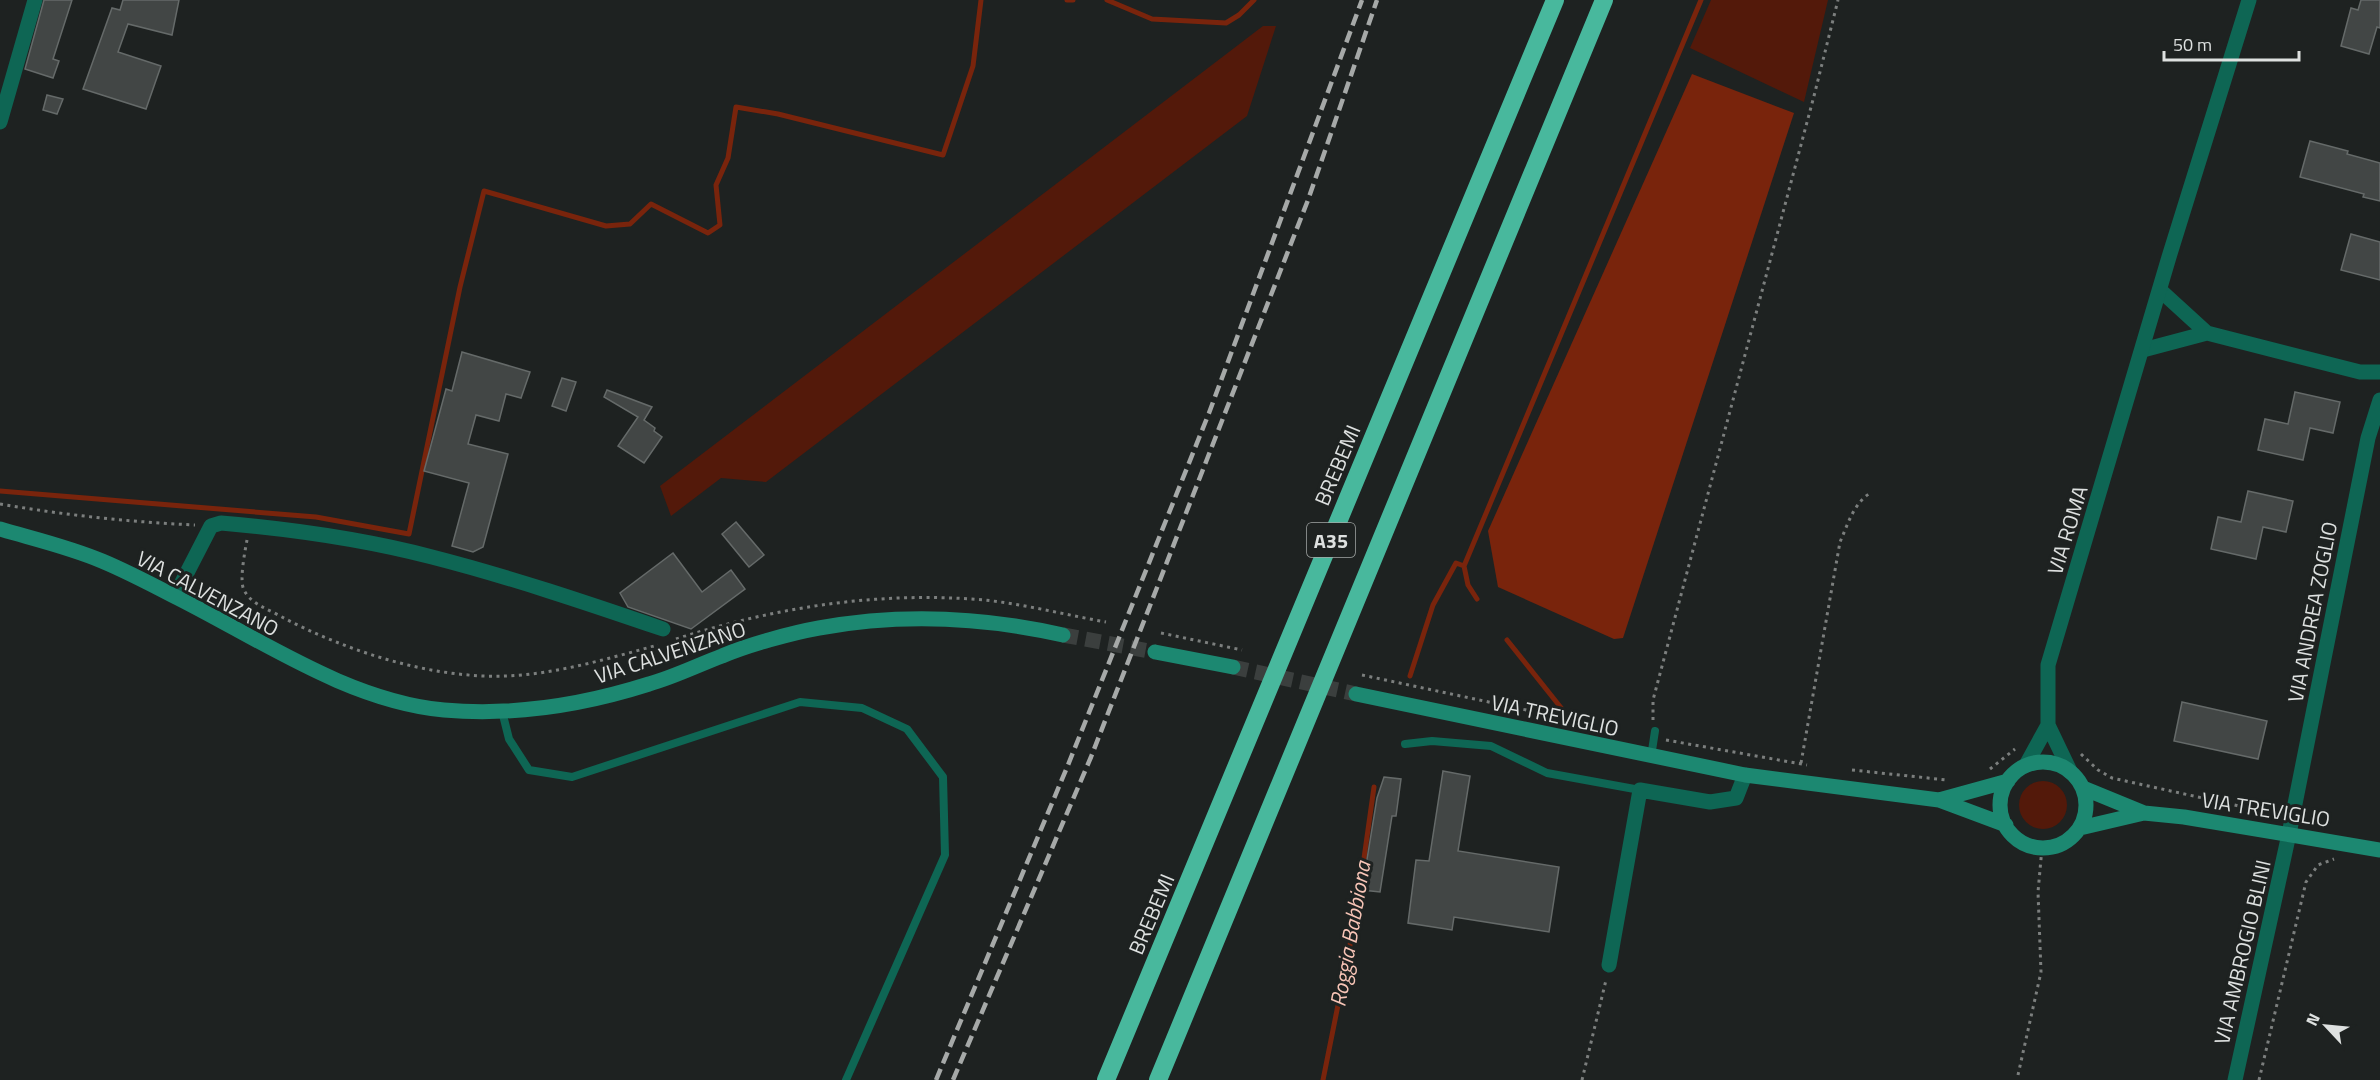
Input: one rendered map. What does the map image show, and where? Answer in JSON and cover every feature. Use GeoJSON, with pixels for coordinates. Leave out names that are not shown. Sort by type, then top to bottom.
{"type":"FeatureCollection","features":[{"type":"Feature","properties":{"kind":"highway","name":"BREBEMI"},"geometry":{"type":"LineString","coordinates":[[1106,1080],[1555,0]]}},
{"type":"Feature","properties":{"kind":"highway","name":"A35"},"geometry":{"type":"LineString","coordinates":[[1158,1080],[1604,0]]}},
{"type":"Feature","properties":{"kind":"main road","name":"VIA CALVENZANO"},"geometry":{"type":"LineString","coordinates":[[0,529],[100,560],[175,596],[288,658],[374,693],[444,710],[502,711],[589,701],[651,684],[726,654],[817,628],[886,619],[927,618],[1022,626],[1063,635]]}},
{"type":"Feature","properties":{"kind":"main road"},"geometry":{"type":"LineString","coordinates":[[1155,652],[1233,667]]}},
{"type":"Feature","properties":{"kind":"main road","name":"VIA TREVIGLIO"},"geometry":{"type":"LineString","coordinates":[[1356,694],[1745,775],[1939,800],[2006,825],[2015,837],[2027,844],[2042,848],[2056,846],[2070,839],[2080,828],[2144,813]]}},
{"type":"Feature","properties":{"kind":"main road"},"geometry":{"type":"LineString","coordinates":[[2026,765],[2049,762],[2070,771],[2083,788],[2086,802],[2085,815],[2080,828]]}},
{"type":"Feature","properties":{"kind":"main road","name":"VIA TREVIGLIO"},"geometry":{"type":"LineString","coordinates":[[1939,800],[2008,781],[2026,765]]}},
{"type":"Feature","properties":{"kind":"main road"},"geometry":{"type":"LineString","coordinates":[[2006,825],[2001,802],[2008,781]]}},
{"type":"Feature","properties":{"kind":"main road","name":"VIA TREVIGLIO"},"geometry":{"type":"LineString","coordinates":[[2083,788],[2144,813],[2380,850]]}},
{"type":"Feature","properties":{"kind":"street"},"geometry":{"type":"LineString","coordinates":[[0,122],[35,0]]}},
{"type":"Feature","properties":{"kind":"street","name":"VIA ROMA"},"geometry":{"type":"LineString","coordinates":[[2070,771],[2048,725],[2048,665],[2249,0]]}},
{"type":"Feature","properties":{"kind":"street"},"geometry":{"type":"LineString","coordinates":[[2161,291],[2207,333],[2360,372],[2380,372]]}},
{"type":"Feature","properties":{"kind":"street"},"geometry":{"type":"LineString","coordinates":[[2143,350],[2207,333]]}},
{"type":"Feature","properties":{"kind":"street","name":"VIA ANDREA ZOGLIO"},"geometry":{"type":"LineString","coordinates":[[2289,834],[2368,438],[2380,400]]}},
{"type":"Feature","properties":{"kind":"street"},"geometry":{"type":"LineString","coordinates":[[175,596],[211,526],[220,523],[299,531],[431,556],[663,629]]}},
{"type":"Feature","properties":{"kind":"street","name":"VIA ROMA"},"geometry":{"type":"LineString","coordinates":[[2026,765],[2048,725]]}},
{"type":"Feature","properties":{"kind":"street"},"geometry":{"type":"LineString","coordinates":[[1609,965],[1640,790],[1710,802],[1736,798],[1745,775]]}},
{"type":"Feature","properties":{"kind":"street","name":"VIA AMBROGIO BLINI"},"geometry":{"type":"LineString","coordinates":[[2235,1080],[2289,834]]}},
{"type":"Feature","properties":{"kind":"lane"},"geometry":{"type":"LineString","coordinates":[[502,711],[509,739],[529,770],[572,777],[800,702],[862,708],[907,729],[944,777],[945,855],[846,1080]]}},
{"type":"Feature","properties":{"kind":"lane"},"geometry":{"type":"LineString","coordinates":[[1652,756],[1655,734]]}},
{"type":"Feature","properties":{"kind":"lane"},"geometry":{"type":"LineString","coordinates":[[1405,744],[1432,741],[1491,746],[1547,773],[1640,790]]}},
{"type":"Feature","properties":{"kind":"path"},"geometry":{"type":"LineString","coordinates":[[1810,765],[1655,734],[1652,716],[1653,700],[1838,0]]}},
{"type":"Feature","properties":{"kind":"path"},"geometry":{"type":"LineString","coordinates":[[1799,783],[1840,543],[1852,513],[1862,497],[1872,492]]}},
{"type":"Feature","properties":{"kind":"path"},"geometry":{"type":"LineString","coordinates":[[0,504],[149,523],[211,526]]}},
{"type":"Feature","properties":{"kind":"path"},"geometry":{"type":"LineString","coordinates":[[1161,633],[1242,650]]}},
{"type":"Feature","properties":{"kind":"path"},"geometry":{"type":"LineString","coordinates":[[1362,675],[1597,726]]}},
{"type":"Feature","properties":{"kind":"path"},"geometry":{"type":"LineString","coordinates":[[1986,774],[2001,758],[2018,747]]}},
{"type":"Feature","properties":{"kind":"path"},"geometry":{"type":"LineString","coordinates":[[2079,753],[2098,770],[2112,777],[2292,817]]}},
{"type":"Feature","properties":{"kind":"path"},"geometry":{"type":"LineString","coordinates":[[1844,770],[1950,780]]}},
{"type":"Feature","properties":{"kind":"path"},"geometry":{"type":"LineString","coordinates":[[2018,1076],[2041,972],[2038,892],[2042,848]]}},
{"type":"Feature","properties":{"kind":"path"},"geometry":{"type":"LineString","coordinates":[[2259,1080],[2306,882],[2318,865],[2337,858]]}},
{"type":"Feature","properties":{"kind":"path"},"geometry":{"type":"LineString","coordinates":[[1582,1080],[1609,965]]}},
{"type":"Feature","properties":{"kind":"shaded area"},"geometry":{"type":"Polygon","coordinates":[[[1711,0],[1828,0],[1804,102],[1690,48],[1711,0]]]}},
{"type":"Feature","properties":{"kind":"shaded area"},"geometry":{"type":"Polygon","coordinates":[[[1263,26],[1276,26],[1247,116],[766,482],[721,478],[671,516],[660,486],[1263,26]]]}},
{"type":"Feature","properties":{"kind":"shaded area"},"geometry":{"type":"Polygon","coordinates":[[[1692,74],[1794,113],[1623,638],[1614,639],[1498,587],[1488,531],[1692,74]]]}},
{"type":"Feature","properties":{"kind":"shaded area"},"geometry":{"type":"Polygon","coordinates":[[[2038,781],[2048,781],[2063,791],[2067,805],[2066,814],[2057,825],[2048,829],[2038,829],[2023,819],[2019,810],[2019,800],[2029,785],[2038,781]]]}},
{"type":"Feature","properties":{"kind":"building"},"geometry":{"type":"Polygon","coordinates":[[[44,0],[72,0],[53,59],[59,61],[53,78],[25,69],[44,0]]]}},
{"type":"Feature","properties":{"kind":"building"},"geometry":{"type":"Polygon","coordinates":[[[123,0],[179,0],[172,35],[128,24],[118,52],[161,66],[146,109],[83,89],[112,8],[120,10],[123,0]]]}},
{"type":"Feature","properties":{"kind":"building"},"geometry":{"type":"Polygon","coordinates":[[[2361,0],[2380,0],[2380,28],[2377,27],[2369,54],[2341,46],[2351,8],[2358,10],[2361,0]]]}},
{"type":"Feature","properties":{"kind":"building"},"geometry":{"type":"Polygon","coordinates":[[[47,95],[63,99],[57,114],[43,110],[47,95]]]}},
{"type":"Feature","properties":{"kind":"building"},"geometry":{"type":"Polygon","coordinates":[[[2310,141],[2348,151],[2347,154],[2380,163],[2380,201],[2363,197],[2364,194],[2300,177],[2310,141]]]}},
{"type":"Feature","properties":{"kind":"building"},"geometry":{"type":"Polygon","coordinates":[[[2351,234],[2380,242],[2380,280],[2341,270],[2351,234]]]}},
{"type":"Feature","properties":{"kind":"building"},"geometry":{"type":"Polygon","coordinates":[[[462,352],[530,372],[521,398],[506,394],[499,421],[476,415],[468,444],[508,454],[483,547],[473,552],[452,546],[469,483],[424,471],[446,389],[452,391],[462,352]]]}},
{"type":"Feature","properties":{"kind":"building"},"geometry":{"type":"Polygon","coordinates":[[[562,378],[576,382],[566,411],[552,406],[562,378]]]}},
{"type":"Feature","properties":{"kind":"building"},"geometry":{"type":"Polygon","coordinates":[[[607,390],[652,407],[644,420],[662,437],[644,463],[618,446],[638,417],[604,397],[607,390]]]}},
{"type":"Feature","properties":{"kind":"building"},"geometry":{"type":"Polygon","coordinates":[[[2295,392],[2340,402],[2333,433],[2310,428],[2303,460],[2258,450],[2265,419],[2288,424],[2295,392]]]}},
{"type":"Feature","properties":{"kind":"building"},"geometry":{"type":"Polygon","coordinates":[[[2248,491],[2293,501],[2286,532],[2263,527],[2256,559],[2211,549],[2218,517],[2241,522],[2248,491]]]}},
{"type":"Feature","properties":{"kind":"building"},"geometry":{"type":"Polygon","coordinates":[[[736,522],[764,555],[749,567],[722,534],[736,522]]]}},
{"type":"Feature","properties":{"kind":"building"},"geometry":{"type":"Polygon","coordinates":[[[673,553],[702,592],[731,570],[745,589],[691,629],[628,607],[620,593],[673,553]]]}},
{"type":"Feature","properties":{"kind":"building"},"geometry":{"type":"Polygon","coordinates":[[[2182,702],[2267,721],[2258,759],[2174,741],[2182,702]]]}},
{"type":"Feature","properties":{"kind":"building"},"geometry":{"type":"Polygon","coordinates":[[[1443,771],[1470,776],[1458,851],[1559,867],[1549,932],[1454,917],[1452,930],[1408,923],[1416,860],[1429,861],[1443,771]]]}},
{"type":"Feature","properties":{"kind":"building"},"geometry":{"type":"Polygon","coordinates":[[[1384,777],[1401,779],[1396,816],[1392,816],[1380,892],[1362,890],[1377,798],[1384,777]]]}},
{"type":"Feature","properties":{"kind":"waterway"},"geometry":{"type":"LineString","coordinates":[[0,491],[316,517],[409,534],[460,287],[484,191],[606,226],[630,224],[651,204],[708,233],[720,225],[716,185],[728,158],[736,107],[778,114],[943,155],[973,66],[981,0]]}},
{"type":"Feature","properties":{"kind":"waterway"},"geometry":{"type":"LineString","coordinates":[[1067,0],[1073,0]]}},
{"type":"Feature","properties":{"kind":"waterway"},"geometry":{"type":"LineString","coordinates":[[1107,0],[1152,19],[1226,23],[1239,15],[1254,0]]}},
{"type":"Feature","properties":{"kind":"waterway"},"geometry":{"type":"LineString","coordinates":[[1477,599],[1468,585],[1464,566],[1701,0]]}},
{"type":"Feature","properties":{"kind":"waterway","name":"Roggia Babbiona"},"geometry":{"type":"LineString","coordinates":[[1410,676],[1433,605],[1456,563],[1464,566]]}},
{"type":"Feature","properties":{"kind":"waterway"},"geometry":{"type":"LineString","coordinates":[[1507,640],[1562,709]]}},
{"type":"Feature","properties":{"kind":"waterway","name":"Roggia Babbiona"},"geometry":{"type":"LineString","coordinates":[[1323,1080],[1356,915],[1374,787]]}},
{"type":"Feature","properties":{"kind":"tunnel"},"geometry":{"type":"LineString","coordinates":[[1063,635],[1155,652]]}},
{"type":"Feature","properties":{"kind":"tunnel"},"geometry":{"type":"LineString","coordinates":[[1233,667],[1356,694]]}},
{"type":"Feature","properties":{"kind":"railway"},"geometry":{"type":"LineString","coordinates":[[936,1080],[1068,765],[1209,413],[1362,0]]}},
{"type":"Feature","properties":{"kind":"railway"},"geometry":{"type":"LineString","coordinates":[[953,1080],[1091,757],[1308,200],[1377,0]]}}]}
